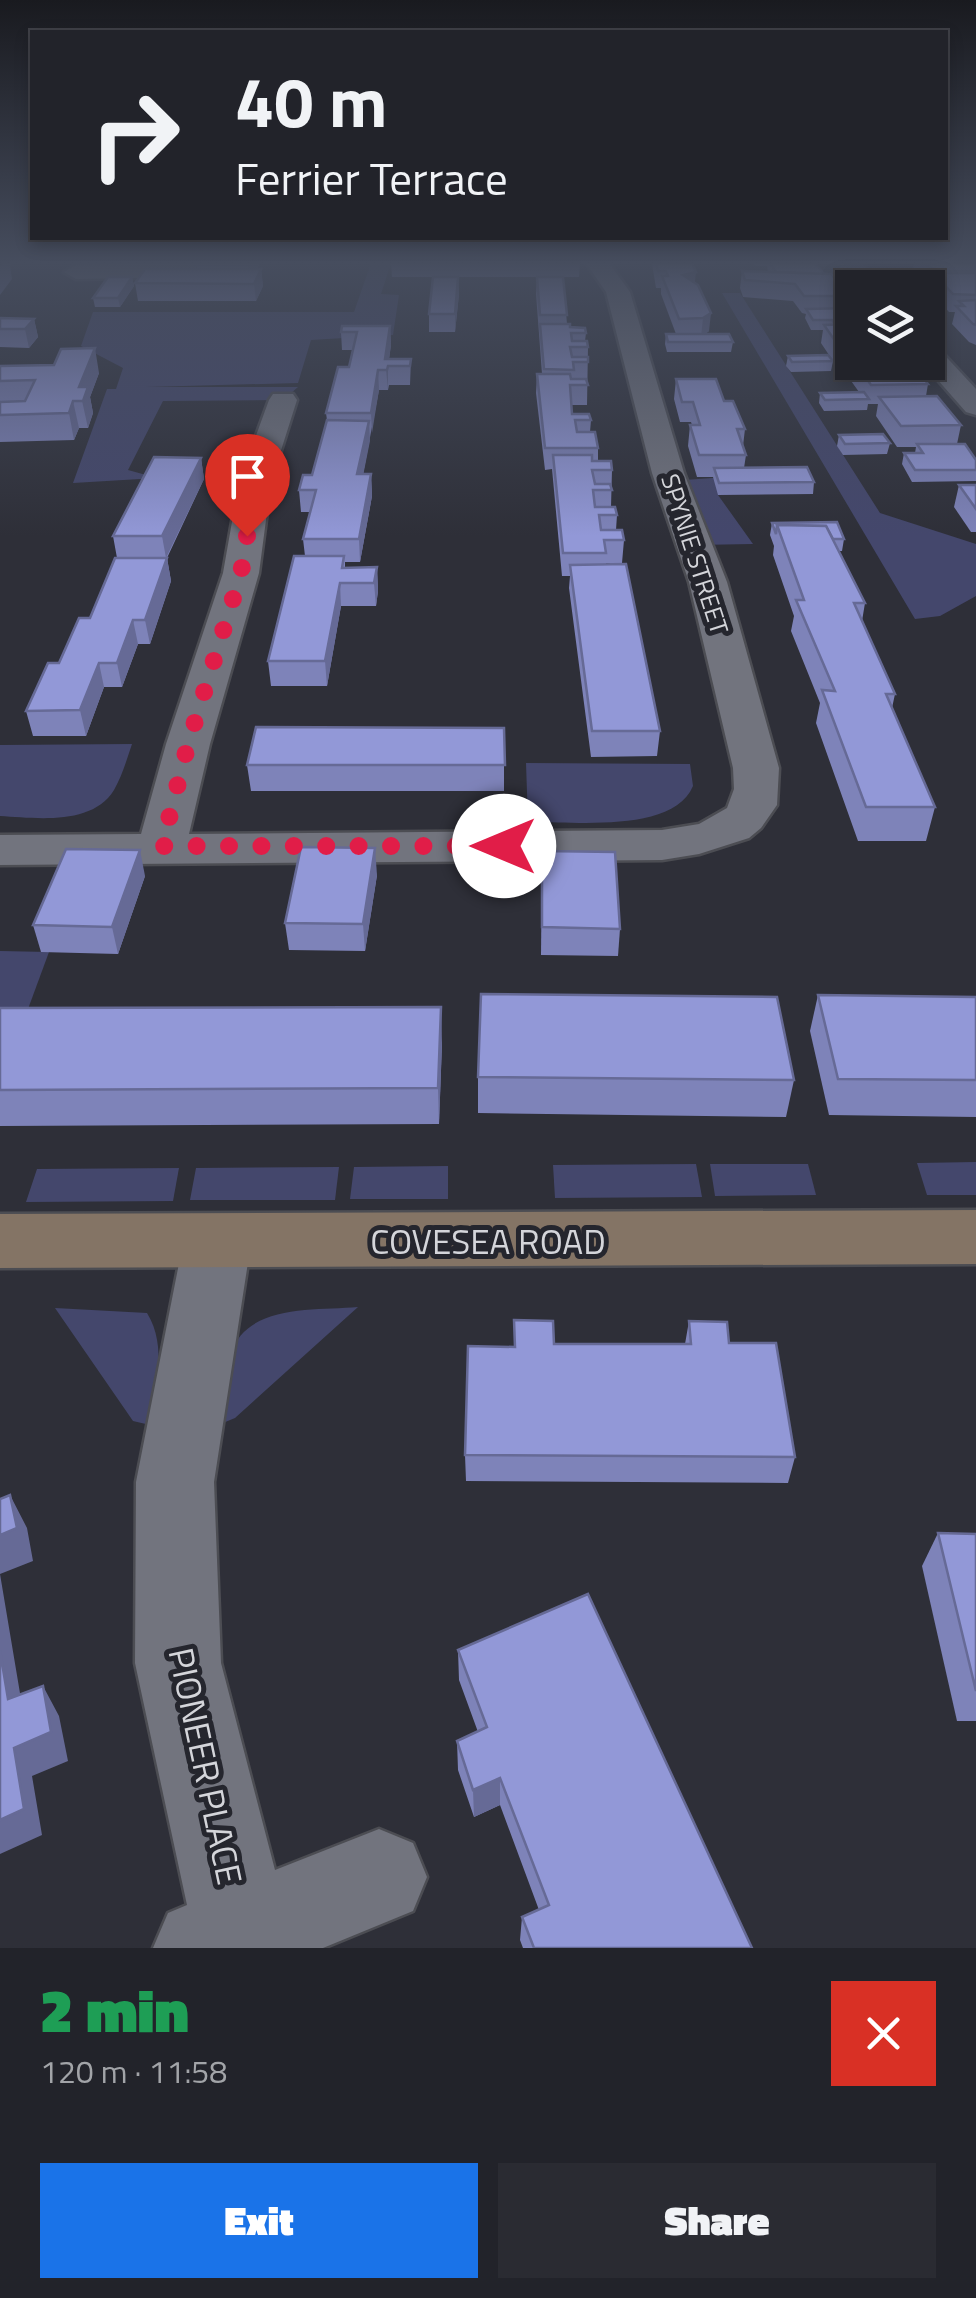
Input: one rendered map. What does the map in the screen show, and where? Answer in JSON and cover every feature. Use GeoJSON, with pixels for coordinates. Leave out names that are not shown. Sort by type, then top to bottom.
{"type":"FeatureCollection","features":[{"type":"Feature","properties":{"kind":"street","name":"SPYNIE STREET"},"geometry":{"type":"LineString","coordinates":[[162,846],[662,845],[695,842],[719,834],[754,809],[760,791],[756,768],[708,582],[668,473],[648,396],[632,354]]}},
{"type":"Feature","properties":{"kind":"street"},"geometry":{"type":"LineString","coordinates":[[945,372],[976,406]]}},
{"type":"Feature","properties":{"kind":"street"},"geometry":{"type":"LineString","coordinates":[[0,850],[162,846],[193,728],[241,573],[255,482],[283,400]]}},
{"type":"Feature","properties":{"kind":"street","name":"COVESEA ROAD"},"geometry":{"type":"LineString","coordinates":[[0,1241],[217,1243],[976,1236]]}},
{"type":"Feature","properties":{"kind":"street","name":"PIONEER PLACE"},"geometry":{"type":"LineString","coordinates":[[217,1243],[174,1482],[178,1664],[223,1940],[379,1877]]}},
{"type":"Feature","properties":{"kind":"shaded area"},"geometry":{"type":"Polygon","coordinates":[[[96,354],[307,354],[298,383],[146,387],[298,387],[283,400],[163,401],[128,470],[157,478],[73,483],[107,389],[116,389],[123,368],[96,354]]]}},
{"type":"Feature","properties":{"kind":"shaded area"},"geometry":{"type":"Polygon","coordinates":[[[758,354],[779,354],[880,513],[976,544],[976,596],[940,616],[915,619],[758,354]]]}},
{"type":"Feature","properties":{"kind":"shaded area"},"geometry":{"type":"Polygon","coordinates":[[[726,477],[718,495],[753,544],[696,545],[671,481],[726,477]]]}},
{"type":"Feature","properties":{"kind":"shaded area"},"geometry":{"type":"Polygon","coordinates":[[[132,744],[114,790],[92,810],[62,817],[0,816],[0,745],[132,744]]]}},
{"type":"Feature","properties":{"kind":"shaded area"},"geometry":{"type":"Polygon","coordinates":[[[526,763],[690,764],[693,786],[682,801],[665,812],[644,818],[594,823],[528,822],[526,763]]]}},
{"type":"Feature","properties":{"kind":"shaded area"},"geometry":{"type":"Polygon","coordinates":[[[0,951],[49,952],[21,1028],[0,1028],[0,951]]]}},
{"type":"Feature","properties":{"kind":"shaded area"},"geometry":{"type":"Polygon","coordinates":[[[976,1162],[976,1195],[927,1195],[917,1163],[976,1162]]]}},
{"type":"Feature","properties":{"kind":"shaded area"},"geometry":{"type":"Polygon","coordinates":[[[696,1164],[702,1197],[555,1198],[553,1165],[696,1164]]]}},
{"type":"Feature","properties":{"kind":"shaded area"},"geometry":{"type":"Polygon","coordinates":[[[710,1164],[808,1164],[816,1195],[715,1196],[710,1164]]]}},
{"type":"Feature","properties":{"kind":"shaded area"},"geometry":{"type":"Polygon","coordinates":[[[448,1166],[448,1199],[350,1199],[354,1167],[448,1166]]]}},
{"type":"Feature","properties":{"kind":"shaded area"},"geometry":{"type":"Polygon","coordinates":[[[339,1167],[335,1200],[190,1200],[196,1168],[339,1167]]]}},
{"type":"Feature","properties":{"kind":"shaded area"},"geometry":{"type":"Polygon","coordinates":[[[179,1168],[173,1201],[26,1202],[37,1169],[179,1168]]]}},
{"type":"Feature","properties":{"kind":"shaded area"},"geometry":{"type":"Polygon","coordinates":[[[358,1307],[235,1418],[218,1425],[230,1355],[251,1326],[284,1313],[358,1307]]]}},
{"type":"Feature","properties":{"kind":"shaded area"},"geometry":{"type":"Polygon","coordinates":[[[55,1308],[147,1313],[158,1354],[150,1425],[133,1421],[55,1308]]]}},
{"type":"Feature","properties":{"kind":"building"},"geometry":{"type":"Polygon","coordinates":[[[59,354],[93,354],[79,387],[88,387],[83,401],[73,401],[69,413],[0,415],[0,402],[25,401],[35,380],[0,381],[0,366],[54,365],[59,354]]]}},
{"type":"Feature","properties":{"kind":"building"},"geometry":{"type":"Polygon","coordinates":[[[352,354],[411,359],[410,366],[378,370],[371,413],[326,413],[338,367],[349,367],[352,354]]]}},
{"type":"Feature","properties":{"kind":"building"},"geometry":{"type":"Polygon","coordinates":[[[543,354],[588,357],[588,362],[573,362],[574,370],[544,369],[543,354]]]}},
{"type":"Feature","properties":{"kind":"building"},"geometry":{"type":"Polygon","coordinates":[[[828,355],[833,361],[792,362],[788,356],[828,355]]]}},
{"type":"Feature","properties":{"kind":"building"},"geometry":{"type":"Polygon","coordinates":[[[537,374],[570,374],[571,379],[586,379],[588,385],[570,385],[572,414],[589,414],[591,420],[575,420],[577,432],[595,432],[598,448],[545,448],[537,374]]]}},
{"type":"Feature","properties":{"kind":"building"},"geometry":{"type":"Polygon","coordinates":[[[676,379],[716,379],[724,401],[733,401],[745,429],[737,429],[746,455],[699,455],[690,425],[700,425],[693,402],[682,402],[676,379]]]}},
{"type":"Feature","properties":{"kind":"building"},"geometry":{"type":"Polygon","coordinates":[[[868,380],[925,380],[928,384],[871,385],[868,380]]]}},
{"type":"Feature","properties":{"kind":"building"},"geometry":{"type":"Polygon","coordinates":[[[864,392],[869,399],[825,400],[820,393],[864,392]]]}},
{"type":"Feature","properties":{"kind":"building"},"geometry":{"type":"Polygon","coordinates":[[[937,396],[961,425],[901,426],[879,397],[937,396]]]}},
{"type":"Feature","properties":{"kind":"building"},"geometry":{"type":"Polygon","coordinates":[[[327,420],[369,421],[357,474],[371,474],[359,539],[303,539],[316,490],[299,490],[303,475],[312,475],[327,420]]]}},
{"type":"Feature","properties":{"kind":"building"},"geometry":{"type":"Polygon","coordinates":[[[883,434],[890,443],[845,444],[839,435],[883,434]]]}},
{"type":"Feature","properties":{"kind":"building"},"geometry":{"type":"Polygon","coordinates":[[[917,444],[965,444],[976,460],[976,470],[915,470],[904,453],[923,453],[917,444]]]}},
{"type":"Feature","properties":{"kind":"building"},"geometry":{"type":"Polygon","coordinates":[[[553,455],[592,455],[592,461],[611,461],[612,470],[592,470],[595,484],[610,484],[612,490],[593,490],[595,507],[615,507],[617,515],[599,515],[601,530],[622,530],[624,540],[604,540],[606,553],[563,553],[553,455]]]}},
{"type":"Feature","properties":{"kind":"building"},"geometry":{"type":"Polygon","coordinates":[[[154,457],[201,458],[162,536],[113,536],[154,457]]]}},
{"type":"Feature","properties":{"kind":"building"},"geometry":{"type":"Polygon","coordinates":[[[807,467],[814,482],[719,483],[714,468],[807,467]]]}},
{"type":"Feature","properties":{"kind":"building"},"geometry":{"type":"Polygon","coordinates":[[[959,485],[976,485],[976,509],[959,485]]]}},
{"type":"Feature","properties":{"kind":"building"},"geometry":{"type":"Polygon","coordinates":[[[837,522],[844,539],[833,539],[826,526],[777,525],[776,534],[772,523],[837,522]]]}},
{"type":"Feature","properties":{"kind":"building"},"geometry":{"type":"Polygon","coordinates":[[[777,525],[826,526],[865,603],[854,603],[895,694],[886,694],[935,807],[866,807],[822,690],[835,691],[796,600],[804,600],[777,525]]]}},
{"type":"Feature","properties":{"kind":"building"},"geometry":{"type":"Polygon","coordinates":[[[294,556],[344,556],[342,568],[377,567],[374,583],[340,583],[325,661],[268,661],[294,556]]]}},
{"type":"Feature","properties":{"kind":"building"},"geometry":{"type":"Polygon","coordinates":[[[115,558],[167,558],[145,620],[133,620],[117,663],[99,663],[80,710],[26,711],[48,663],[59,663],[79,618],[90,618],[115,558]]]}},
{"type":"Feature","properties":{"kind":"building"},"geometry":{"type":"Polygon","coordinates":[[[626,564],[660,731],[592,731],[570,565],[626,564]]]}},
{"type":"Feature","properties":{"kind":"building"},"geometry":{"type":"Polygon","coordinates":[[[256,727],[504,728],[505,765],[247,765],[256,727]]]}},
{"type":"Feature","properties":{"kind":"building"},"geometry":{"type":"Polygon","coordinates":[[[301,847],[375,848],[363,924],[285,923],[301,847]]]}},
{"type":"Feature","properties":{"kind":"building"},"geometry":{"type":"Polygon","coordinates":[[[66,849],[140,850],[112,927],[33,925],[66,849]]]}},
{"type":"Feature","properties":{"kind":"building"},"geometry":{"type":"Polygon","coordinates":[[[542,851],[615,852],[620,929],[542,927],[542,851]]]}},
{"type":"Feature","properties":{"kind":"building"},"geometry":{"type":"Polygon","coordinates":[[[481,994],[777,997],[794,1080],[478,1077],[481,994]]]}},
{"type":"Feature","properties":{"kind":"building"},"geometry":{"type":"Polygon","coordinates":[[[818,995],[976,997],[976,1080],[838,1079],[818,995]]]}},
{"type":"Feature","properties":{"kind":"building"},"geometry":{"type":"Polygon","coordinates":[[[441,1007],[438,1088],[0,1090],[0,1008],[441,1007]]]}},
{"type":"Feature","properties":{"kind":"building"},"geometry":{"type":"Polygon","coordinates":[[[514,1320],[553,1321],[554,1344],[691,1344],[689,1321],[727,1322],[729,1343],[776,1343],[795,1457],[465,1455],[468,1346],[515,1347],[514,1320]]]}},
{"type":"Feature","properties":{"kind":"building"},"geometry":{"type":"Polygon","coordinates":[[[10,1495],[17,1528],[0,1535],[0,1499],[10,1495]]]}},
{"type":"Feature","properties":{"kind":"building"},"geometry":{"type":"Polygon","coordinates":[[[938,1533],[976,1534],[976,1691],[938,1533]]]}},
{"type":"Feature","properties":{"kind":"building"},"geometry":{"type":"Polygon","coordinates":[[[588,1594],[752,1948],[534,1948],[522,1917],[549,1905],[500,1778],[473,1790],[457,1741],[487,1727],[458,1650],[588,1594]]]}},
{"type":"Feature","properties":{"kind":"building"},"geometry":{"type":"Polygon","coordinates":[[[0,1651],[8,1699],[43,1686],[51,1732],[14,1748],[24,1809],[0,1820],[0,1651]]]}},
{"type":"Feature","properties":{"kind":"route"},"geometry":{"type":"LineString","coordinates":[[247,536],[241,573],[188,744],[162,846],[504,846]]}}]}
